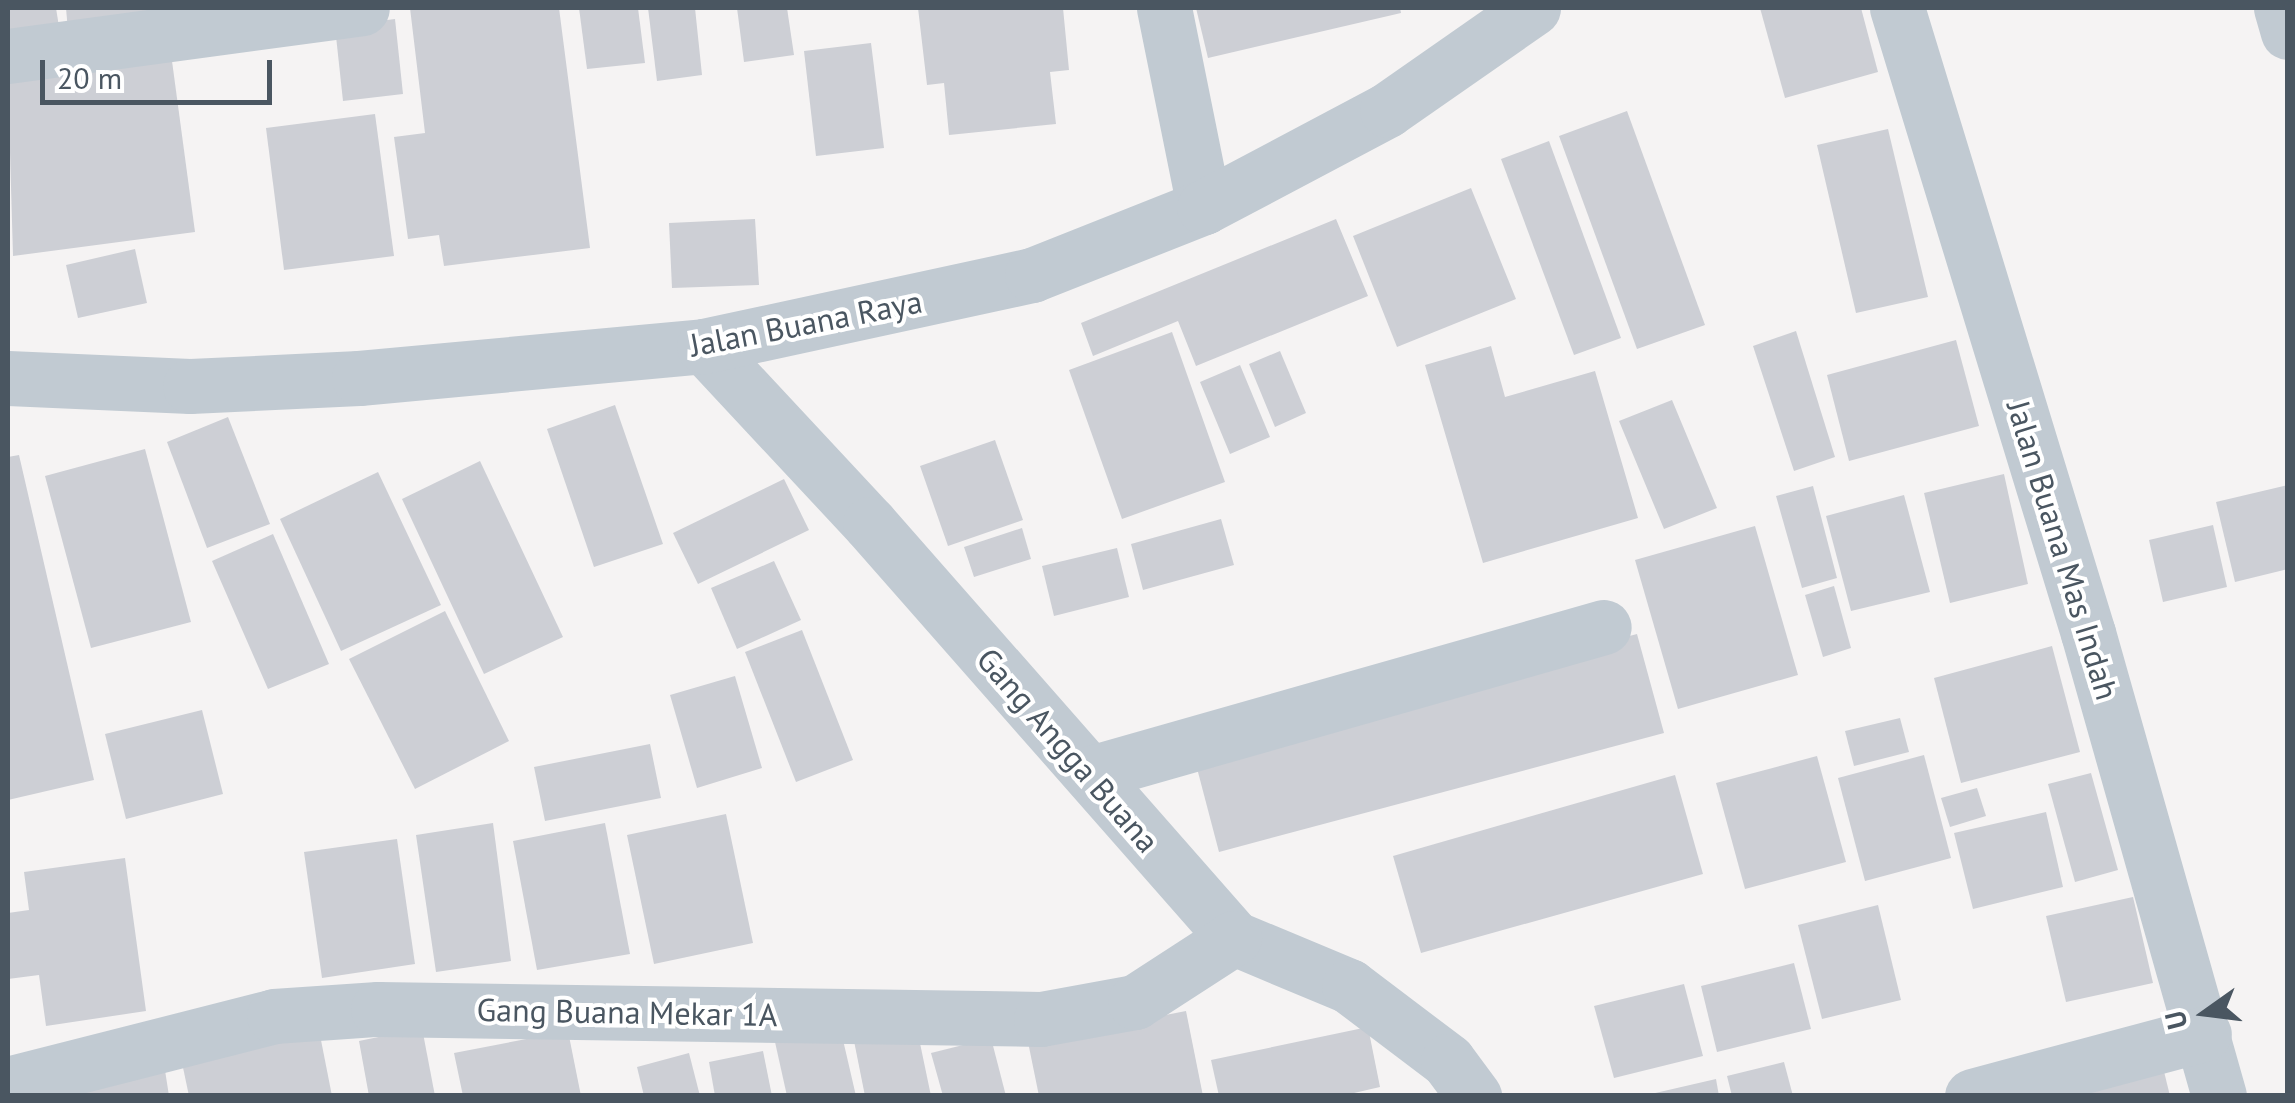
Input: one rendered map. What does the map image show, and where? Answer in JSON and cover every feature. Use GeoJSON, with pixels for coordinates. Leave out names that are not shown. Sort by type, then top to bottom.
{"type":"FeatureCollection","features":[{"type":"Feature","properties":{"kind":"street"},"geometry":{"type":"LineString","coordinates":[[8,56],[362,8]]}},
{"type":"Feature","properties":{"kind":"street"},"geometry":{"type":"LineString","coordinates":[[1164,8],[1204,207]]}},
{"type":"Feature","properties":{"kind":"street","name":"Jalan Buana Raya"},"geometry":{"type":"LineString","coordinates":[[8,378],[209,385],[704,346],[1032,275],[1204,207],[1387,110],[1533,8]]}},
{"type":"Feature","properties":{"kind":"street","name":"Jalan Buana Mas Indah"},"geometry":{"type":"LineString","coordinates":[[1897,8],[2204,1034],[2219,1096]]}},
{"type":"Feature","properties":{"kind":"street"},"geometry":{"type":"LineString","coordinates":[[2281,8],[2288,32]]}},
{"type":"Feature","properties":{"kind":"street","name":"Gang Angga Buana"},"geometry":{"type":"LineString","coordinates":[[704,346],[1091,773],[1234,938],[1349,986],[1448,1061],[1474,1096]]}},
{"type":"Feature","properties":{"kind":"street"},"geometry":{"type":"LineString","coordinates":[[1091,773],[1604,626]]}},
{"type":"Feature","properties":{"kind":"street","name":"Gang Buana Mekar 1A"},"geometry":{"type":"LineString","coordinates":[[8,1084],[274,1016],[378,1009],[1041,1019],[1135,1002],[1234,938]]}},
{"type":"Feature","properties":{"kind":"street"},"geometry":{"type":"LineString","coordinates":[[1972,1096],[2204,1034]]}},
{"type":"Feature","properties":{"kind":"building"},"geometry":{"type":"Polygon","coordinates":[[[8,8],[56,8],[60,33],[8,39],[8,8]]]}},
{"type":"Feature","properties":{"kind":"building"},"geometry":{"type":"Polygon","coordinates":[[[66,8],[208,8],[68,31],[66,8]]]}},
{"type":"Feature","properties":{"kind":"building"},"geometry":{"type":"Polygon","coordinates":[[[410,8],[559,8],[590,248],[444,266],[439,235],[408,239],[394,137],[425,133],[410,8]]]}},
{"type":"Feature","properties":{"kind":"building"},"geometry":{"type":"Polygon","coordinates":[[[579,8],[638,8],[645,63],[587,69],[579,8]]]}},
{"type":"Feature","properties":{"kind":"building"},"geometry":{"type":"Polygon","coordinates":[[[648,8],[695,8],[702,75],[657,81],[648,8]]]}},
{"type":"Feature","properties":{"kind":"building"},"geometry":{"type":"Polygon","coordinates":[[[737,8],[787,8],[794,55],[744,62],[737,8]]]}},
{"type":"Feature","properties":{"kind":"building"},"geometry":{"type":"Polygon","coordinates":[[[918,8],[1063,8],[1069,70],[1050,72],[1056,124],[949,135],[944,83],[927,85],[918,8]]]}},
{"type":"Feature","properties":{"kind":"building"},"geometry":{"type":"Polygon","coordinates":[[[1196,8],[1400,8],[1401,13],[1208,58],[1196,8]]]}},
{"type":"Feature","properties":{"kind":"building"},"geometry":{"type":"Polygon","coordinates":[[[1760,8],[1861,8],[1878,72],[1785,98],[1760,8]]]}},
{"type":"Feature","properties":{"kind":"building"},"geometry":{"type":"Polygon","coordinates":[[[395,19],[403,94],[343,101],[335,27],[395,19]]]}},
{"type":"Feature","properties":{"kind":"building"},"geometry":{"type":"Polygon","coordinates":[[[871,43],[884,148],[816,156],[804,51],[871,43]]]}},
{"type":"Feature","properties":{"kind":"building"},"geometry":{"type":"Polygon","coordinates":[[[172,61],[195,232],[13,256],[8,83],[172,61]]]}},
{"type":"Feature","properties":{"kind":"building"},"geometry":{"type":"Polygon","coordinates":[[[1627,111],[1705,325],[1637,349],[1559,136],[1627,111]]]}},
{"type":"Feature","properties":{"kind":"building"},"geometry":{"type":"Polygon","coordinates":[[[375,114],[394,256],[284,270],[266,128],[375,114]]]}},
{"type":"Feature","properties":{"kind":"building"},"geometry":{"type":"Polygon","coordinates":[[[1888,129],[1928,297],[1856,313],[1817,145],[1888,129]]]}},
{"type":"Feature","properties":{"kind":"building"},"geometry":{"type":"Polygon","coordinates":[[[1549,141],[1621,338],[1574,355],[1501,159],[1549,141]]]}},
{"type":"Feature","properties":{"kind":"building"},"geometry":{"type":"Polygon","coordinates":[[[1471,188],[1516,299],[1397,347],[1353,236],[1471,188]]]}},
{"type":"Feature","properties":{"kind":"building"},"geometry":{"type":"Polygon","coordinates":[[[755,219],[759,285],[672,288],[669,223],[755,219]]]}},
{"type":"Feature","properties":{"kind":"building"},"geometry":{"type":"Polygon","coordinates":[[[1336,219],[1368,296],[1196,366],[1178,321],[1093,356],[1081,323],[1336,219]]]}},
{"type":"Feature","properties":{"kind":"building"},"geometry":{"type":"Polygon","coordinates":[[[135,249],[147,303],[78,318],[66,265],[135,249]]]}},
{"type":"Feature","properties":{"kind":"building"},"geometry":{"type":"Polygon","coordinates":[[[1796,331],[1835,457],[1794,471],[1753,346],[1796,331]]]}},
{"type":"Feature","properties":{"kind":"building"},"geometry":{"type":"Polygon","coordinates":[[[1172,332],[1225,482],[1122,519],[1069,370],[1172,332]]]}},
{"type":"Feature","properties":{"kind":"building"},"geometry":{"type":"Polygon","coordinates":[[[1956,340],[1979,426],[1849,461],[1827,375],[1956,340]]]}},
{"type":"Feature","properties":{"kind":"building"},"geometry":{"type":"Polygon","coordinates":[[[1491,346],[1505,397],[1595,371],[1638,518],[1483,563],[1425,365],[1491,346]]]}},
{"type":"Feature","properties":{"kind":"building"},"geometry":{"type":"Polygon","coordinates":[[[1280,351],[1306,413],[1275,427],[1249,364],[1280,351]]]}},
{"type":"Feature","properties":{"kind":"building"},"geometry":{"type":"Polygon","coordinates":[[[1240,365],[1270,437],[1230,454],[1200,382],[1240,365]]]}},
{"type":"Feature","properties":{"kind":"building"},"geometry":{"type":"Polygon","coordinates":[[[1672,400],[1717,508],[1664,529],[1619,421],[1672,400]]]}},
{"type":"Feature","properties":{"kind":"building"},"geometry":{"type":"Polygon","coordinates":[[[615,405],[663,544],[594,567],[547,429],[615,405]]]}},
{"type":"Feature","properties":{"kind":"building"},"geometry":{"type":"Polygon","coordinates":[[[228,417],[270,524],[207,548],[167,442],[228,417]]]}},
{"type":"Feature","properties":{"kind":"building"},"geometry":{"type":"Polygon","coordinates":[[[995,440],[1023,520],[948,546],[920,466],[995,440]]]}},
{"type":"Feature","properties":{"kind":"building"},"geometry":{"type":"Polygon","coordinates":[[[145,449],[191,622],[91,648],[45,476],[145,449]]]}},
{"type":"Feature","properties":{"kind":"building"},"geometry":{"type":"Polygon","coordinates":[[[19,455],[94,780],[8,800],[8,457],[19,455]]]}},
{"type":"Feature","properties":{"kind":"building"},"geometry":{"type":"Polygon","coordinates":[[[480,461],[563,637],[484,674],[402,499],[480,461]]]}},
{"type":"Feature","properties":{"kind":"building"},"geometry":{"type":"Polygon","coordinates":[[[378,472],[441,605],[341,651],[280,519],[378,472]]]}},
{"type":"Feature","properties":{"kind":"building"},"geometry":{"type":"Polygon","coordinates":[[[2004,474],[2028,584],[1950,603],[1924,493],[2004,474]]]}},
{"type":"Feature","properties":{"kind":"building"},"geometry":{"type":"Polygon","coordinates":[[[784,479],[809,530],[698,584],[673,533],[784,479]]]}},
{"type":"Feature","properties":{"kind":"building"},"geometry":{"type":"Polygon","coordinates":[[[2288,485],[2288,569],[2235,582],[2216,502],[2288,485]]]}},
{"type":"Feature","properties":{"kind":"building"},"geometry":{"type":"Polygon","coordinates":[[[1813,486],[1837,578],[1802,588],[1776,496],[1813,486]]]}},
{"type":"Feature","properties":{"kind":"building"},"geometry":{"type":"Polygon","coordinates":[[[1904,495],[1930,592],[1851,611],[1826,516],[1904,495]]]}},
{"type":"Feature","properties":{"kind":"building"},"geometry":{"type":"Polygon","coordinates":[[[1221,519],[1234,565],[1143,590],[1131,544],[1221,519]]]}},
{"type":"Feature","properties":{"kind":"building"},"geometry":{"type":"Polygon","coordinates":[[[2213,525],[2227,587],[2163,602],[2149,540],[2213,525]]]}},
{"type":"Feature","properties":{"kind":"building"},"geometry":{"type":"Polygon","coordinates":[[[1755,526],[1798,675],[1678,709],[1635,560],[1755,526]]]}},
{"type":"Feature","properties":{"kind":"building"},"geometry":{"type":"Polygon","coordinates":[[[1022,528],[1031,559],[974,577],[964,547],[1022,528]]]}},
{"type":"Feature","properties":{"kind":"building"},"geometry":{"type":"Polygon","coordinates":[[[273,534],[329,664],[268,689],[212,561],[273,534]]]}},
{"type":"Feature","properties":{"kind":"building"},"geometry":{"type":"Polygon","coordinates":[[[1117,548],[1129,597],[1054,616],[1042,566],[1117,548]]]}},
{"type":"Feature","properties":{"kind":"building"},"geometry":{"type":"Polygon","coordinates":[[[774,561],[801,620],[737,649],[711,588],[774,561]]]}},
{"type":"Feature","properties":{"kind":"building"},"geometry":{"type":"Polygon","coordinates":[[[1834,586],[1851,648],[1823,657],[1805,595],[1834,586]]]}},
{"type":"Feature","properties":{"kind":"building"},"geometry":{"type":"Polygon","coordinates":[[[445,611],[509,741],[415,789],[349,659],[445,611]]]}},
{"type":"Feature","properties":{"kind":"building"},"geometry":{"type":"Polygon","coordinates":[[[802,630],[853,760],[796,782],[745,652],[802,630]]]}},
{"type":"Feature","properties":{"kind":"building"},"geometry":{"type":"Polygon","coordinates":[[[1637,634],[1664,733],[1219,852],[1193,753],[1637,634]]]}},
{"type":"Feature","properties":{"kind":"building"},"geometry":{"type":"Polygon","coordinates":[[[2052,646],[2080,752],[1961,783],[1934,678],[2052,646]]]}},
{"type":"Feature","properties":{"kind":"building"},"geometry":{"type":"Polygon","coordinates":[[[735,676],[762,768],[697,788],[670,695],[735,676]]]}},
{"type":"Feature","properties":{"kind":"building"},"geometry":{"type":"Polygon","coordinates":[[[202,710],[223,794],[126,819],[105,734],[202,710]]]}},
{"type":"Feature","properties":{"kind":"building"},"geometry":{"type":"Polygon","coordinates":[[[1900,718],[1909,752],[1854,766],[1845,731],[1900,718]]]}},
{"type":"Feature","properties":{"kind":"building"},"geometry":{"type":"Polygon","coordinates":[[[650,744],[661,798],[545,821],[534,767],[650,744]]]}},
{"type":"Feature","properties":{"kind":"building"},"geometry":{"type":"Polygon","coordinates":[[[1924,755],[1951,858],[1865,881],[1838,778],[1924,755]]]}},
{"type":"Feature","properties":{"kind":"building"},"geometry":{"type":"Polygon","coordinates":[[[1817,756],[1846,862],[1745,889],[1716,783],[1817,756]]]}},
{"type":"Feature","properties":{"kind":"building"},"geometry":{"type":"Polygon","coordinates":[[[2091,773],[2118,870],[2075,882],[2048,784],[2091,773]]]}},
{"type":"Feature","properties":{"kind":"building"},"geometry":{"type":"Polygon","coordinates":[[[1675,775],[1703,874],[1421,953],[1393,856],[1675,775]]]}},
{"type":"Feature","properties":{"kind":"building"},"geometry":{"type":"Polygon","coordinates":[[[1977,788],[1986,816],[1950,827],[1941,798],[1977,788]]]}},
{"type":"Feature","properties":{"kind":"building"},"geometry":{"type":"Polygon","coordinates":[[[2046,812],[2063,887],[1973,909],[1954,833],[2046,812]]]}},
{"type":"Feature","properties":{"kind":"building"},"geometry":{"type":"Polygon","coordinates":[[[726,814],[753,943],[654,964],[627,835],[726,814]]]}},
{"type":"Feature","properties":{"kind":"building"},"geometry":{"type":"Polygon","coordinates":[[[493,823],[511,961],[436,972],[416,835],[493,823]]]}},
{"type":"Feature","properties":{"kind":"building"},"geometry":{"type":"Polygon","coordinates":[[[605,823],[630,954],[537,970],[513,841],[605,823]]]}},
{"type":"Feature","properties":{"kind":"building"},"geometry":{"type":"Polygon","coordinates":[[[397,839],[415,964],[322,978],[304,852],[397,839]]]}},
{"type":"Feature","properties":{"kind":"building"},"geometry":{"type":"Polygon","coordinates":[[[125,858],[146,1011],[46,1026],[39,975],[8,979],[8,913],[29,910],[24,872],[125,858]]]}},
{"type":"Feature","properties":{"kind":"building"},"geometry":{"type":"Polygon","coordinates":[[[2133,897],[2153,983],[2066,1002],[2046,916],[2133,897]]]}},
{"type":"Feature","properties":{"kind":"building"},"geometry":{"type":"Polygon","coordinates":[[[1878,905],[1901,1000],[1822,1019],[1798,925],[1878,905]]]}},
{"type":"Feature","properties":{"kind":"building"},"geometry":{"type":"Polygon","coordinates":[[[1794,963],[1811,1029],[1717,1052],[1701,986],[1794,963]]]}},
{"type":"Feature","properties":{"kind":"building"},"geometry":{"type":"Polygon","coordinates":[[[1684,984],[1703,1056],[1614,1078],[1594,1006],[1684,984]]]}},
{"type":"Feature","properties":{"kind":"building"},"geometry":{"type":"Polygon","coordinates":[[[1186,1011],[1203,1096],[1039,1096],[1028,1042],[1186,1011]]]}},
{"type":"Feature","properties":{"kind":"building"},"geometry":{"type":"Polygon","coordinates":[[[916,1024],[931,1096],[865,1096],[853,1036],[916,1024]]]}},
{"type":"Feature","properties":{"kind":"building"},"geometry":{"type":"Polygon","coordinates":[[[840,1027],[856,1096],[787,1096],[775,1042],[840,1027]]]}},
{"type":"Feature","properties":{"kind":"building"},"geometry":{"type":"Polygon","coordinates":[[[1368,1027],[1380,1087],[1341,1096],[1219,1096],[1211,1060],[1368,1027]]]}},
{"type":"Feature","properties":{"kind":"building"},"geometry":{"type":"Polygon","coordinates":[[[422,1028],[435,1096],[369,1096],[359,1041],[422,1028]]]}},
{"type":"Feature","properties":{"kind":"building"},"geometry":{"type":"Polygon","coordinates":[[[319,1030],[332,1096],[189,1096],[181,1058],[319,1030]]]}},
{"type":"Feature","properties":{"kind":"building"},"geometry":{"type":"Polygon","coordinates":[[[568,1031],[581,1096],[463,1096],[454,1053],[568,1031]]]}},
{"type":"Feature","properties":{"kind":"building"},"geometry":{"type":"Polygon","coordinates":[[[991,1038],[1006,1096],[943,1096],[931,1053],[991,1038]]]}},
{"type":"Feature","properties":{"kind":"building"},"geometry":{"type":"Polygon","coordinates":[[[763,1051],[772,1096],[715,1096],[709,1062],[763,1051]]]}},
{"type":"Feature","properties":{"kind":"building"},"geometry":{"type":"Polygon","coordinates":[[[689,1053],[700,1096],[644,1096],[637,1067],[689,1053]]]}},
{"type":"Feature","properties":{"kind":"building"},"geometry":{"type":"Polygon","coordinates":[[[2160,1055],[2170,1096],[2060,1096],[2160,1055]]]}},
{"type":"Feature","properties":{"kind":"building"},"geometry":{"type":"Polygon","coordinates":[[[1784,1062],[1793,1096],[1732,1096],[1727,1076],[1784,1062]]]}},
{"type":"Feature","properties":{"kind":"building"},"geometry":{"type":"Polygon","coordinates":[[[164,1064],[169,1096],[69,1096],[164,1064]]]}},
{"type":"Feature","properties":{"kind":"building"},"geometry":{"type":"Polygon","coordinates":[[[1716,1079],[1719,1096],[1651,1096],[1651,1094],[1716,1079]]]}}]}
